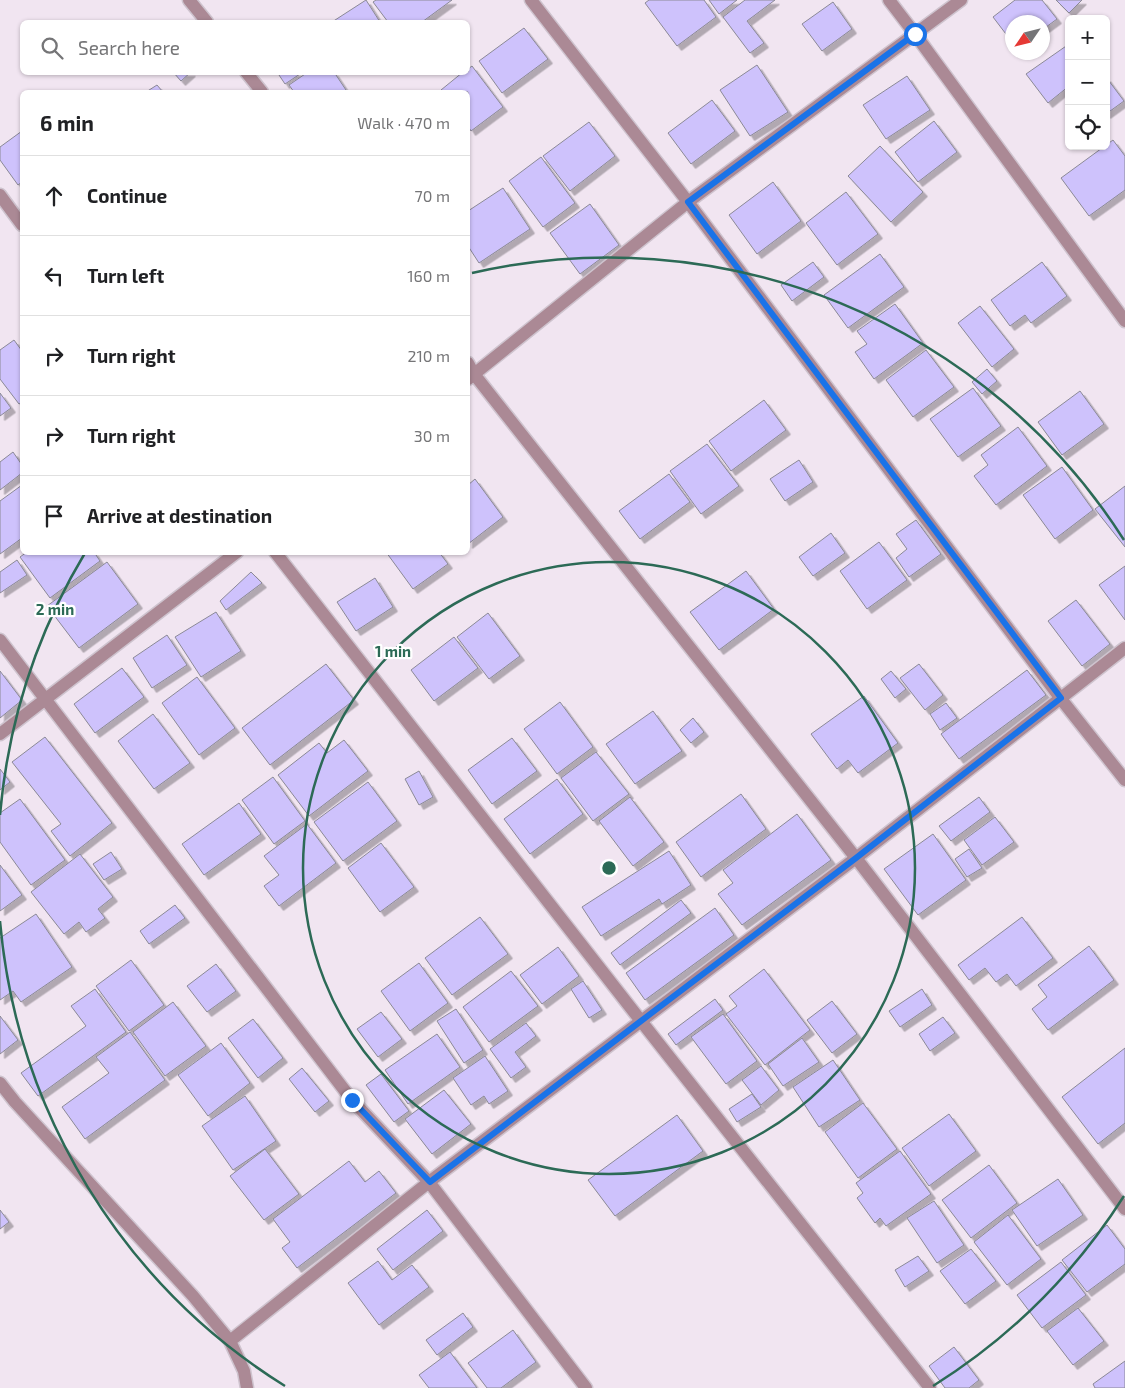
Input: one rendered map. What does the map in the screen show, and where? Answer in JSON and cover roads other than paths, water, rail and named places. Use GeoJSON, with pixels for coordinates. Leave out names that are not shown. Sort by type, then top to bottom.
{"type":"FeatureCollection","features":[{"type":"Feature","properties":{"kind":"street"},"geometry":{"type":"LineString","coordinates":[[189,0],[205,20]]}},
{"type":"Feature","properties":{"kind":"street"},"geometry":{"type":"LineString","coordinates":[[531,0],[688,202],[1061,698],[1125,780]]}},
{"type":"Feature","properties":{"kind":"street"},"geometry":{"type":"LineString","coordinates":[[889,0],[1125,321]]}},
{"type":"Feature","properties":{"kind":"street"},"geometry":{"type":"LineString","coordinates":[[961,0],[688,202],[470,372],[856,858],[1125,1209]]}},
{"type":"Feature","properties":{"kind":"street"},"geometry":{"type":"LineString","coordinates":[[248,75],[260,90]]}},
{"type":"Feature","properties":{"kind":"street"},"geometry":{"type":"LineString","coordinates":[[0,196],[20,222]]}},
{"type":"Feature","properties":{"kind":"street"},"geometry":{"type":"LineString","coordinates":[[0,734],[233,555]]}},
{"type":"Feature","properties":{"kind":"street"},"geometry":{"type":"LineString","coordinates":[[277,555],[930,1388]]}},
{"type":"Feature","properties":{"kind":"street"},"geometry":{"type":"LineString","coordinates":[[0,640],[352,1100],[430,1182],[586,1388]]}},
{"type":"Feature","properties":{"kind":"street"},"geometry":{"type":"LineString","coordinates":[[230,1341],[430,1182],[856,858],[1125,648]]}},
{"type":"Feature","properties":{"kind":"street"},"geometry":{"type":"LineString","coordinates":[[0,1083],[15,1102],[193,1296],[230,1341],[244,1371],[247,1388]]}}]}
